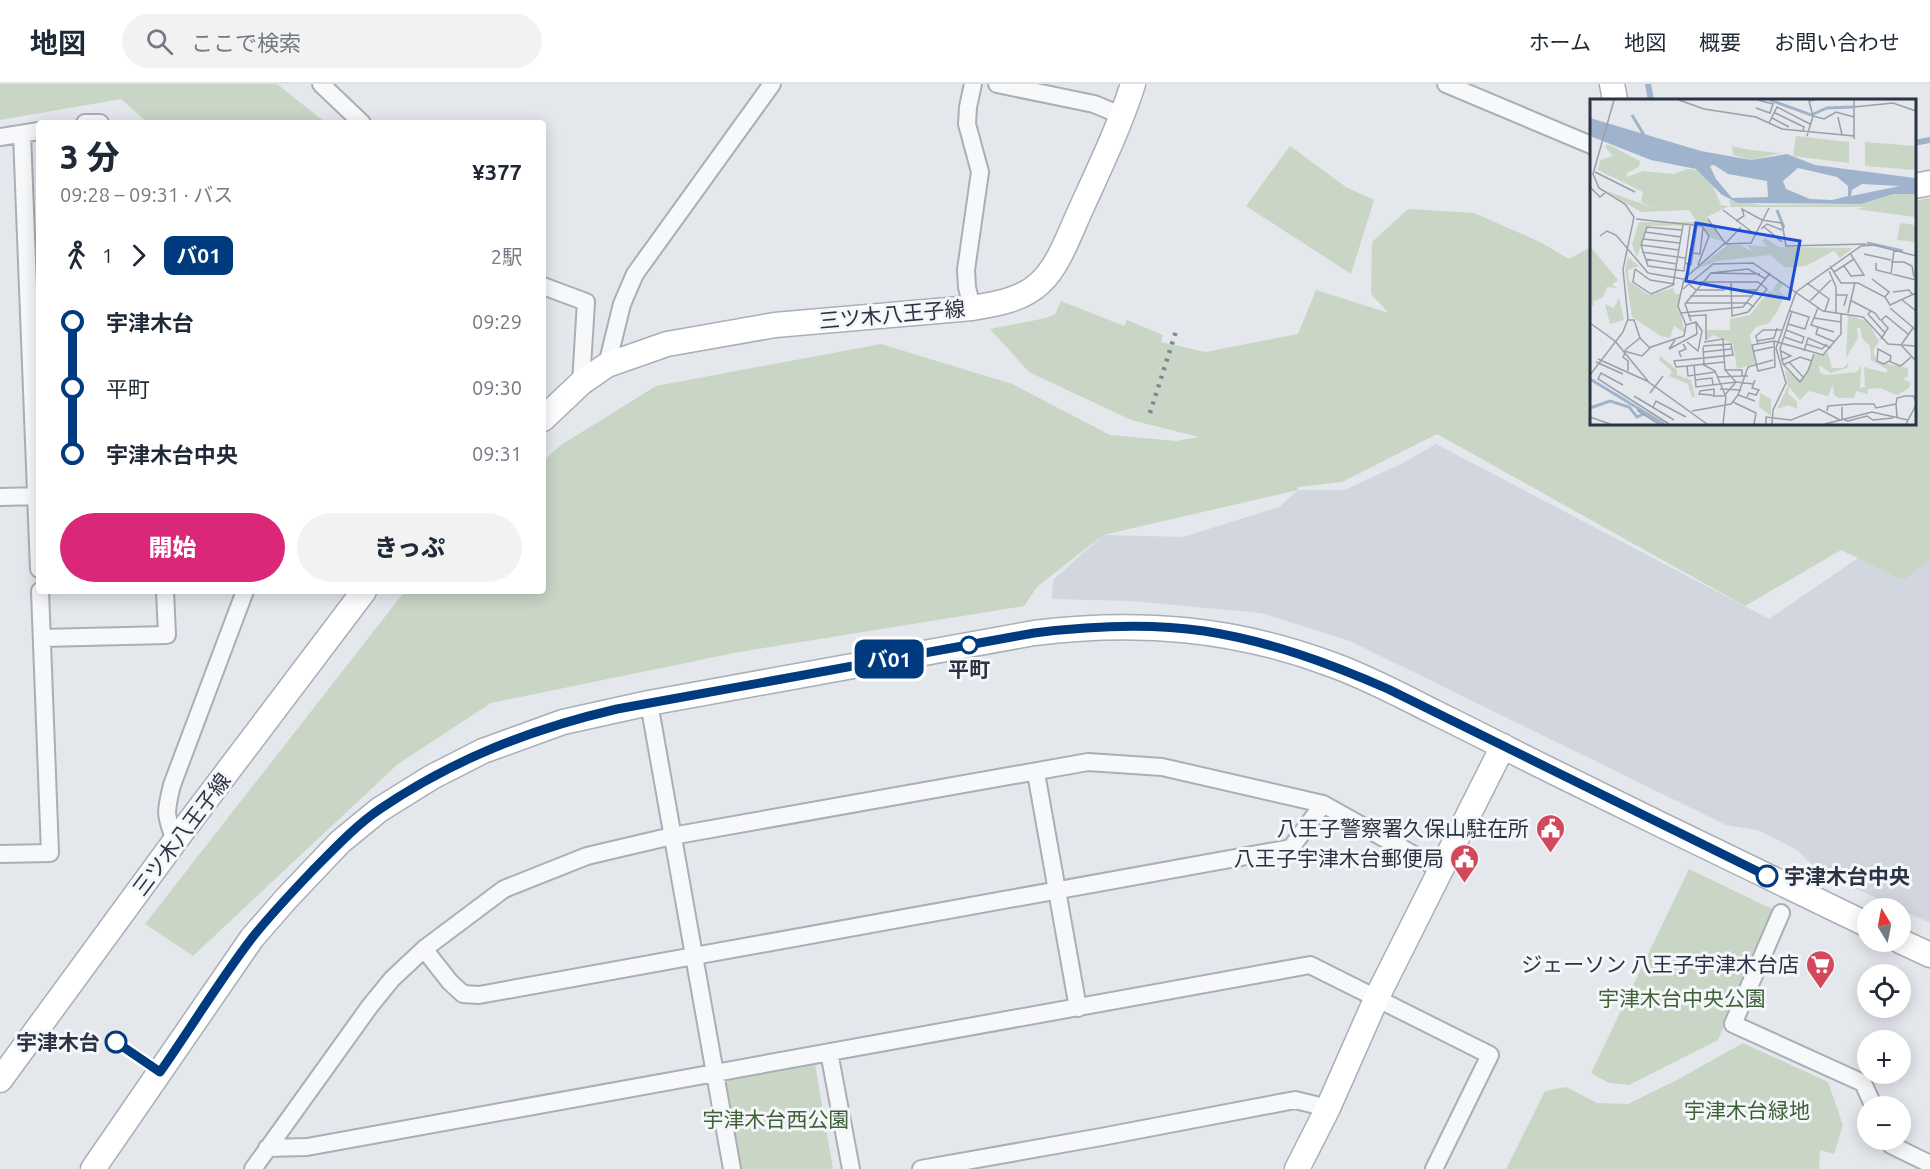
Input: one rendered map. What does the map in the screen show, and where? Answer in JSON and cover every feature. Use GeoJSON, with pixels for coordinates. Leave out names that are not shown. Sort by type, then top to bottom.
{"type":"FeatureCollection","features":[{"type":"Feature","properties":{"kind":"street"},"geometry":{"type":"LineString","coordinates":[[321,84],[359,120]]}},
{"type":"Feature","properties":{"kind":"street"},"geometry":{"type":"LineString","coordinates":[[607,365],[622,304],[635,274],[772,84]]}},
{"type":"Feature","properties":{"kind":"street"},"geometry":{"type":"LineString","coordinates":[[972,308],[966,270],[980,172],[967,124],[973,84]]}},
{"type":"Feature","properties":{"kind":"street"},"geometry":{"type":"LineString","coordinates":[[997,84],[1094,104],[1123,116]]}},
{"type":"Feature","properties":{"kind":"street","name":"三ツ木八王子線"},"geometry":{"type":"LineString","coordinates":[[546,416],[581,383],[607,365],[667,344],[775,325],[972,308],[997,304],[1028,293],[1049,273],[1071,231],[1123,116],[1133,84]]}},
{"type":"Feature","properties":{"kind":"street"},"geometry":{"type":"LineString","coordinates":[[1446,84],[1590,144]]}},
{"type":"Feature","properties":{"kind":"street"},"geometry":{"type":"LineString","coordinates":[[1612,84],[1615,99]]}},
{"type":"Feature","properties":{"kind":"street"},"geometry":{"type":"LineString","coordinates":[[0,137],[36,132]]}},
{"type":"Feature","properties":{"kind":"street"},"geometry":{"type":"LineString","coordinates":[[22,134],[36,451]]}},
{"type":"Feature","properties":{"kind":"street"},"geometry":{"type":"LineString","coordinates":[[1915,186],[1930,183]]}},
{"type":"Feature","properties":{"kind":"street"},"geometry":{"type":"LineString","coordinates":[[546,287],[586,302],[581,383]]}},
{"type":"Feature","properties":{"kind":"street"},"geometry":{"type":"LineString","coordinates":[[0,497],[36,496]]}},
{"type":"Feature","properties":{"kind":"street"},"geometry":{"type":"LineString","coordinates":[[0,854],[50,853],[40,594]]}},
{"type":"Feature","properties":{"kind":"street"},"geometry":{"type":"LineString","coordinates":[[42,638],[166,635],[165,594]]}},
{"type":"Feature","properties":{"kind":"street"},"geometry":{"type":"LineString","coordinates":[[175,841],[166,810],[172,785],[244,594]]}},
{"type":"Feature","properties":{"kind":"street","name":"三ツ木八王子線"},"geometry":{"type":"LineString","coordinates":[[0,1080],[175,841],[362,594]]}},
{"type":"Feature","properties":{"kind":"street"},"geometry":{"type":"LineString","coordinates":[[93,1169],[252,938],[286,898],[348,836],[379,810],[432,777],[483,751],[562,722],[649,703],[1034,633],[1098,627],[1203,631],[1278,647],[1333,665],[1388,689],[1857,920]]}},
{"type":"Feature","properties":{"kind":"street"},"geometry":{"type":"LineString","coordinates":[[649,703],[732,1169]]}},
{"type":"Feature","properties":{"kind":"street"},"geometry":{"type":"LineString","coordinates":[[1298,1169],[1328,1108],[1377,997],[1503,747]]}},
{"type":"Feature","properties":{"kind":"street"},"geometry":{"type":"LineString","coordinates":[[253,1169],[370,1006],[392,979],[424,949],[504,889],[587,856],[672,836],[1088,762],[1162,767],[1323,804],[1441,870]]}},
{"type":"Feature","properties":{"kind":"street"},"geometry":{"type":"LineString","coordinates":[[1036,773],[1078,1008]]}},
{"type":"Feature","properties":{"kind":"street"},"geometry":{"type":"LineString","coordinates":[[424,949],[450,982],[464,994],[479,995],[1291,848],[1323,804]]}},
{"type":"Feature","properties":{"kind":"street"},"geometry":{"type":"LineString","coordinates":[[1781,913],[1733,1024],[1863,1083],[1869,1096]]}},
{"type":"Feature","properties":{"kind":"street"},"geometry":{"type":"LineString","coordinates":[[1911,946],[1930,955]]}},
{"type":"Feature","properties":{"kind":"street"},"geometry":{"type":"LineString","coordinates":[[267,1148],[307,1147],[1310,965],[1490,1055],[1434,1169]]}},
{"type":"Feature","properties":{"kind":"street"},"geometry":{"type":"LineString","coordinates":[[829,1052],[851,1169]]}},
{"type":"Feature","properties":{"kind":"street"},"geometry":{"type":"LineString","coordinates":[[921,1169],[1295,1100],[1328,1108]]}},
{"type":"Feature","properties":{"kind":"street"},"geometry":{"type":"LineString","coordinates":[[1905,1150],[1930,1164]]}},
{"type":"Feature","properties":{"kind":"shaded area"},"geometry":{"type":"Polygon","coordinates":[[[1436,444],[1769,619],[1864,554],[1902,580],[1930,561],[1930,923],[1911,914],[1911,898],[1876,898],[1818,871],[1797,850],[1758,830],[1726,825],[1350,641],[1261,613],[1131,601],[1052,599],[1053,580],[1103,535],[1183,537],[1279,507],[1298,490],[1344,490],[1401,464],[1436,444]]]}},
{"type":"Feature","properties":{"kind":"green space"},"geometry":{"type":"Polygon","coordinates":[[[0,84],[277,84],[322,120],[145,120],[121,99],[0,120],[0,84]]]}},
{"type":"Feature","properties":{"kind":"green space"},"geometry":{"type":"Polygon","coordinates":[[[1290,146],[1346,187],[1374,200],[1351,274],[1246,206],[1290,146]]]}},
{"type":"Feature","properties":{"kind":"green space"},"geometry":{"type":"Polygon","coordinates":[[[1930,198],[1930,561],[1903,580],[1841,550],[1745,606],[1437,434],[1342,482],[1298,487],[1298,490],[1103,535],[1037,587],[1024,606],[739,652],[491,703],[398,764],[193,956],[145,924],[403,594],[546,594],[546,458],[561,445],[656,386],[881,344],[1012,384],[1110,435],[1176,441],[1199,437],[1131,420],[1029,372],[990,329],[1046,318],[1055,314],[1061,301],[1124,326],[1127,320],[1163,335],[1161,342],[1205,352],[1298,334],[1316,290],[1389,313],[1371,294],[1372,242],[1408,209],[1474,213],[1540,242],[1569,259],[1590,248],[1590,424],[1915,424],[1915,201],[1930,198]]]}},
{"type":"Feature","properties":{"kind":"green space","name":"宇津木台中央公園"},"geometry":{"type":"Polygon","coordinates":[[[1689,869],[1774,910],[1718,1040],[1629,1085],[1609,1083],[1591,1073],[1689,869]]]}},
{"type":"Feature","properties":{"kind":"green space","name":"宇津木台緑地"},"geometry":{"type":"Polygon","coordinates":[[[1743,1043],[1828,1082],[1843,1125],[1834,1154],[1820,1150],[1819,1169],[1506,1169],[1545,1091],[1566,1087],[1597,1103],[1628,1104],[1743,1043]]]}},
{"type":"Feature","properties":{"kind":"green space","name":"宇津木台西公園"},"geometry":{"type":"Polygon","coordinates":[[[815,1064],[833,1169],[738,1169],[721,1080],[815,1064]]]}},
{"type":"Feature","properties":{"kind":"waterway"},"geometry":{"type":"LineString","coordinates":[[1648,84],[1651,99]]}},
{"type":"Feature","properties":{"kind":"waterway"},"geometry":{"type":"LineString","coordinates":[[1915,143],[1930,140]]}},
{"type":"Feature","properties":{"kind":"railway"},"geometry":{"type":"LineString","coordinates":[[1150,413],[1177,328]]}},
{"type":"Feature","properties":{"kind":"bus line","name":"バ01"},"geometry":{"type":"LineString","coordinates":[[116,1042],[160,1072],[252,938],[286,898],[340,842],[379,810],[432,777],[483,751],[562,722],[617,709],[1034,633],[1068,629],[1098,627],[1203,631],[1278,647],[1333,665],[1388,689],[1767,876]]}},
{"type":"Feature","properties":{"kind":"place","name":"平町"},"geometry":{"type":"Point","coordinates":[969,645]}},
{"type":"Feature","properties":{"kind":"place","name":"八王子警察署久保山駐在所"},"geometry":{"type":"Point","coordinates":[1550,854]}},
{"type":"Feature","properties":{"kind":"place","name":"宇津木台中央"},"geometry":{"type":"Point","coordinates":[1767,876]}},
{"type":"Feature","properties":{"kind":"place","name":"八王子宇津木台郵便局"},"geometry":{"type":"Point","coordinates":[1465,884]}},
{"type":"Feature","properties":{"kind":"place","name":"ジェーソン 八王子宇津木台店"},"geometry":{"type":"Point","coordinates":[1820,990]}},
{"type":"Feature","properties":{"kind":"place","name":"宇津木台"},"geometry":{"type":"Point","coordinates":[116,1042]}}]}
